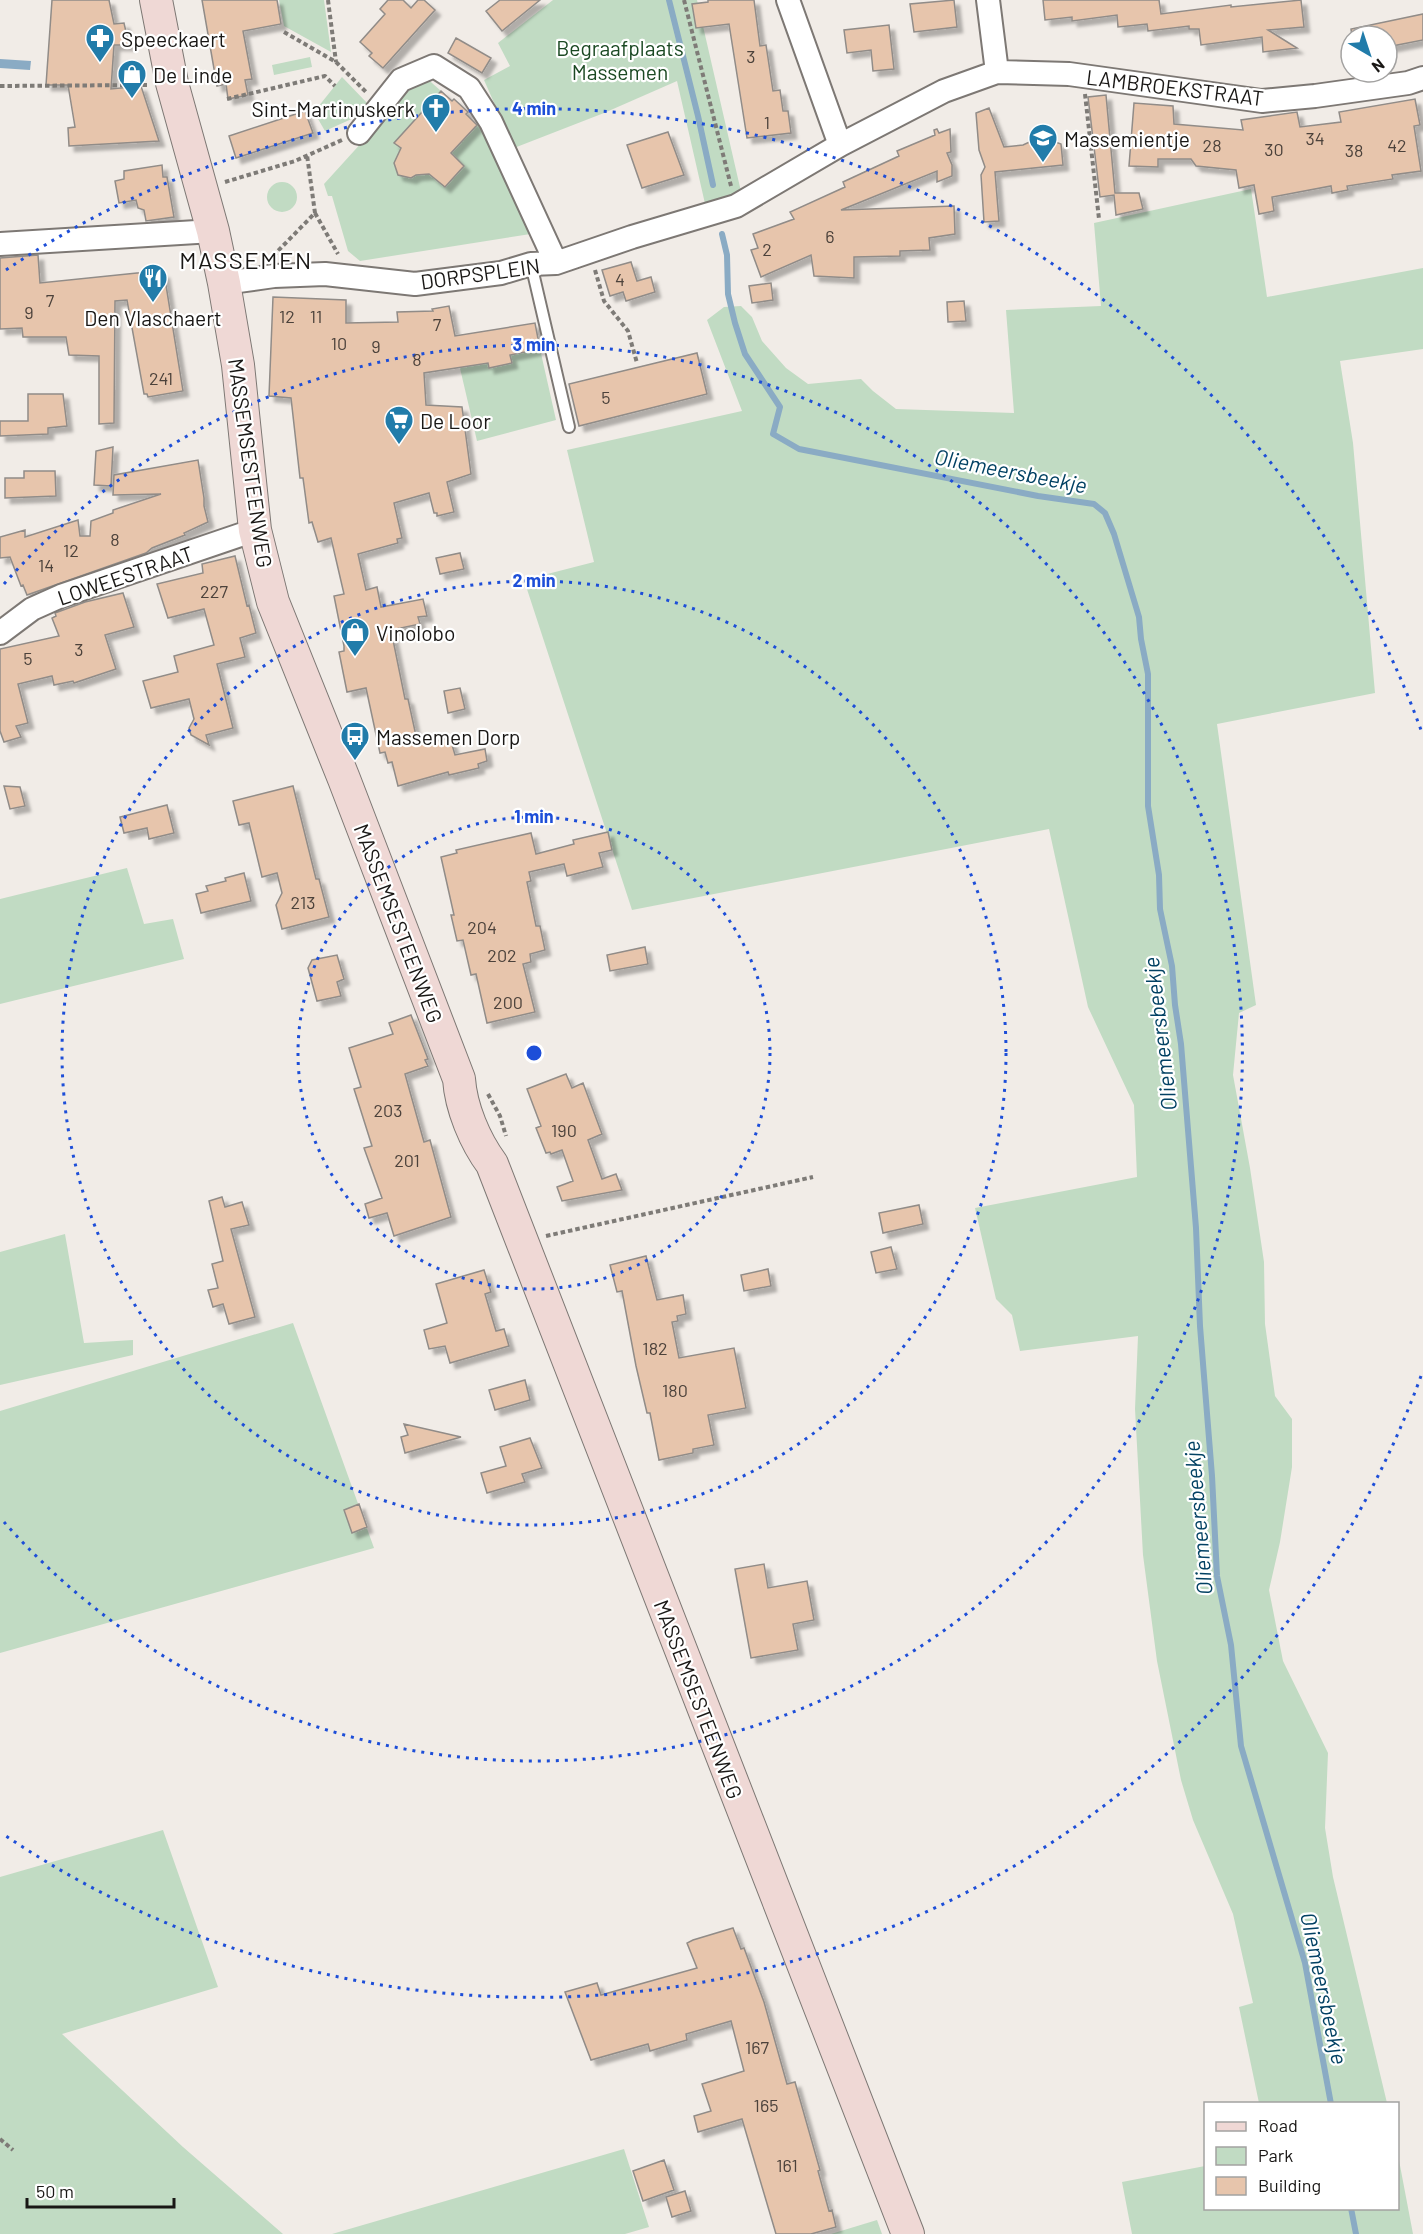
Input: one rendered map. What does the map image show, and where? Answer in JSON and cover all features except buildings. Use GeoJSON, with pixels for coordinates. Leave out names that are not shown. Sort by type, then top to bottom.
{"type":"FeatureCollection","features":[{"type":"Feature","properties":{"kind":"main road","name":"MASSEMSESTEENWEG"},"geometry":{"type":"LineString","coordinates":[[156,0],[172,82],[213,231],[237,281],[238,365],[255,530],[273,602],[459,1079],[460,1094],[481,1149],[492,1164],[908,2234]]}},
{"type":"Feature","properties":{"kind":"street"},"geometry":{"type":"LineString","coordinates":[[788,0],[840,145]]}},
{"type":"Feature","properties":{"kind":"street"},"geometry":{"type":"LineString","coordinates":[[988,0],[998,72]]}},
{"type":"Feature","properties":{"kind":"street","name":"DORPSPLEIN"},"geometry":{"type":"LineString","coordinates":[[359,133],[401,80],[434,66],[469,88],[490,122],[556,263]]}},
{"type":"Feature","properties":{"kind":"street","name":"LAMBROEKSTRAAT"},"geometry":{"type":"LineString","coordinates":[[736,206],[840,145],[944,91],[998,72],[1083,76],[1262,101],[1408,83],[1423,78]]}},
{"type":"Feature","properties":{"kind":"street","name":"DORPSPLEIN"},"geometry":{"type":"LineString","coordinates":[[237,281],[274,276],[325,274],[415,284],[501,273],[531,264],[556,263],[632,237],[736,206]]}},
{"type":"Feature","properties":{"kind":"street"},"geometry":{"type":"LineString","coordinates":[[0,244],[213,231]]}},
{"type":"Feature","properties":{"kind":"street","name":"LOWEESTRAAT"},"geometry":{"type":"LineString","coordinates":[[0,633],[32,609],[61,596],[255,530]]}},
{"type":"Feature","properties":{"kind":"lane"},"geometry":{"type":"LineString","coordinates":[[531,264],[569,427]]}},
{"type":"Feature","properties":{"kind":"path"},"geometry":{"type":"LineString","coordinates":[[328,0],[336,62]]}},
{"type":"Feature","properties":{"kind":"path"},"geometry":{"type":"LineString","coordinates":[[684,0],[736,206]]}},
{"type":"Feature","properties":{"kind":"path"},"geometry":{"type":"LineString","coordinates":[[284,32],[336,62],[380,107]]}},
{"type":"Feature","properties":{"kind":"path"},"geometry":{"type":"LineString","coordinates":[[227,99],[325,76],[335,86]]}},
{"type":"Feature","properties":{"kind":"path"},"geometry":{"type":"LineString","coordinates":[[1083,76],[1099,219]]}},
{"type":"Feature","properties":{"kind":"path"},"geometry":{"type":"LineString","coordinates":[[0,86],[147,85],[172,82]]}},
{"type":"Feature","properties":{"kind":"path"},"geometry":{"type":"LineString","coordinates":[[201,189],[307,155],[359,133]]}},
{"type":"Feature","properties":{"kind":"path"},"geometry":{"type":"LineString","coordinates":[[307,155],[315,213],[352,277]]}},
{"type":"Feature","properties":{"kind":"path"},"geometry":{"type":"LineString","coordinates":[[237,281],[315,213]]}},
{"type":"Feature","properties":{"kind":"path"},"geometry":{"type":"LineString","coordinates":[[590,252],[604,301],[628,331],[637,363]]}},
{"type":"Feature","properties":{"kind":"path"},"geometry":{"type":"LineString","coordinates":[[522,1242],[813,1177]]}},
{"type":"Feature","properties":{"kind":"path"},"geometry":{"type":"LineString","coordinates":[[0,2139],[13,2150]]}},
{"type":"Feature","properties":{"kind":"green space"},"geometry":{"type":"Polygon","coordinates":[[[279,0],[324,0],[331,52],[284,26],[279,0]]]}},
{"type":"Feature","properties":{"kind":"green space","name":"Begraafplaats Massemen"},"geometry":{"type":"Polygon","coordinates":[[[553,0],[697,0],[742,196],[706,208],[677,81],[604,113],[514,148],[484,80],[510,66],[498,43],[553,0]]]}},
{"type":"Feature","properties":{"kind":"green space"},"geometry":{"type":"Polygon","coordinates":[[[310,57],[312,67],[274,75],[272,65],[310,57]]]}},
{"type":"Feature","properties":{"kind":"green space"},"geometry":{"type":"Polygon","coordinates":[[[423,75],[441,91],[395,143],[404,151],[396,158],[403,176],[415,176],[421,168],[445,187],[464,166],[450,154],[477,124],[499,149],[537,233],[360,261],[348,251],[332,196],[328,196],[324,184],[423,75]]]}},
{"type":"Feature","properties":{"kind":"green space"},"geometry":{"type":"Polygon","coordinates":[[[342,77],[368,104],[356,117],[325,131],[314,112],[342,77]]]}},
{"type":"Feature","properties":{"kind":"green space"},"geometry":{"type":"Polygon","coordinates":[[[282,182],[288,183],[296,191],[296,203],[288,211],[282,212],[276,211],[268,203],[267,197],[268,191],[276,183],[282,182]]]}},
{"type":"Feature","properties":{"kind":"green space"},"geometry":{"type":"Polygon","coordinates":[[[1251,189],[1267,297],[1423,268],[1423,349],[1340,361],[1353,443],[1375,693],[1217,724],[1256,1005],[1239,1013],[1233,1075],[1264,1262],[1265,1324],[1275,1396],[1292,1419],[1292,1467],[1280,1542],[1269,1590],[1283,1661],[1328,1753],[1325,1828],[1333,1877],[1387,2102],[1259,2102],[1239,2007],[1253,2003],[1233,1914],[1193,1820],[1181,1780],[1157,1661],[1143,1555],[1135,1409],[1138,1336],[1020,1351],[1012,1315],[996,1299],[975,1208],[1137,1177],[1134,1105],[1088,1007],[1049,829],[632,910],[524,580],[594,562],[567,450],[742,411],[707,320],[724,307],[741,306],[752,317],[762,341],[786,368],[808,384],[861,379],[896,409],[1014,413],[1006,310],[1101,306],[1094,223],[1251,189]]]}},
{"type":"Feature","properties":{"kind":"green space"},"geometry":{"type":"Polygon","coordinates":[[[540,349],[556,420],[477,441],[459,364],[540,349]]]}},
{"type":"Feature","properties":{"kind":"green space"},"geometry":{"type":"Polygon","coordinates":[[[127,868],[144,924],[173,919],[184,959],[0,1004],[0,899],[127,868]]]}},
{"type":"Feature","properties":{"kind":"green space"},"geometry":{"type":"Polygon","coordinates":[[[65,1234],[84,1343],[133,1340],[133,1355],[0,1385],[0,1252],[65,1234]]]}},
{"type":"Feature","properties":{"kind":"green space"},"geometry":{"type":"Polygon","coordinates":[[[293,1323],[374,1548],[0,1653],[0,1411],[293,1323]]]}},
{"type":"Feature","properties":{"kind":"green space"},"geometry":{"type":"Polygon","coordinates":[[[163,1830],[218,1987],[62,2034],[183,2147],[283,2234],[0,2234],[0,1877],[163,1830]]]}},
{"type":"Feature","properties":{"kind":"green space"},"geometry":{"type":"Polygon","coordinates":[[[624,2149],[649,2227],[625,2234],[332,2234],[624,2149]]]}},
{"type":"Feature","properties":{"kind":"green space"},"geometry":{"type":"Polygon","coordinates":[[[1399,2160],[1413,2234],[1132,2234],[1122,2182],[1204,2166],[1204,2210],[1399,2210],[1399,2160]]]}},
{"type":"Feature","properties":{"kind":"green space"},"geometry":{"type":"Polygon","coordinates":[[[877,2220],[882,2234],[831,2234],[877,2220]]]}},
{"type":"Feature","properties":{"kind":"water"},"geometry":{"type":"Polygon","coordinates":[[[0,59],[31,61],[30,70],[0,68],[0,59]]]}},
{"type":"Feature","properties":{"kind":"waterway","name":"Oliemeersbeekje"},"geometry":{"type":"LineString","coordinates":[[669,0],[713,185]]}},
{"type":"Feature","properties":{"kind":"waterway","name":"Oliemeersbeekje"},"geometry":{"type":"LineString","coordinates":[[722,234],[727,255],[728,294],[745,354],[780,407],[773,434],[799,449],[1038,496],[1094,504],[1105,513],[1114,534],[1139,617],[1148,674],[1148,806],[1159,875],[1160,909],[1172,966],[1181,1044],[1196,1228],[1200,1326],[1217,1576],[1231,1645],[1241,1746],[1305,1963],[1331,2102]]}},
{"type":"Feature","properties":{"kind":"waterway","name":"Oliemeersbeekje"},"geometry":{"type":"LineString","coordinates":[[1351,2210],[1356,2234]]}},
{"type":"Feature","properties":{"kind":"place","name":"Speeckaert"},"geometry":{"type":"Point","coordinates":[100,64]}},
{"type":"Feature","properties":{"kind":"place","name":"De Linde"},"geometry":{"type":"Point","coordinates":[132,100]}},
{"type":"Feature","properties":{"kind":"place","name":"Sint-Martinuskerk"},"geometry":{"type":"Point","coordinates":[436,134]}},
{"type":"Feature","properties":{"kind":"place","name":"Massemientje"},"geometry":{"type":"Point","coordinates":[1043,164]}},
{"type":"Feature","properties":{"kind":"place","name":"Den Vlaschaert"},"geometry":{"type":"Point","coordinates":[153,304]}},
{"type":"Feature","properties":{"kind":"place","name":"De Loor"},"geometry":{"type":"Point","coordinates":[399,446]}},
{"type":"Feature","properties":{"kind":"place","name":"Vinolobo"},"geometry":{"type":"Point","coordinates":[355,658]}},
{"type":"Feature","properties":{"kind":"place","name":"Massemen Dorp"},"geometry":{"type":"Point","coordinates":[355,762]}},
{"type":"Feature","properties":{"kind":"district","name":"MASSEMEN"},"geometry":{"type":"Point","coordinates":[246,259]}}]}
